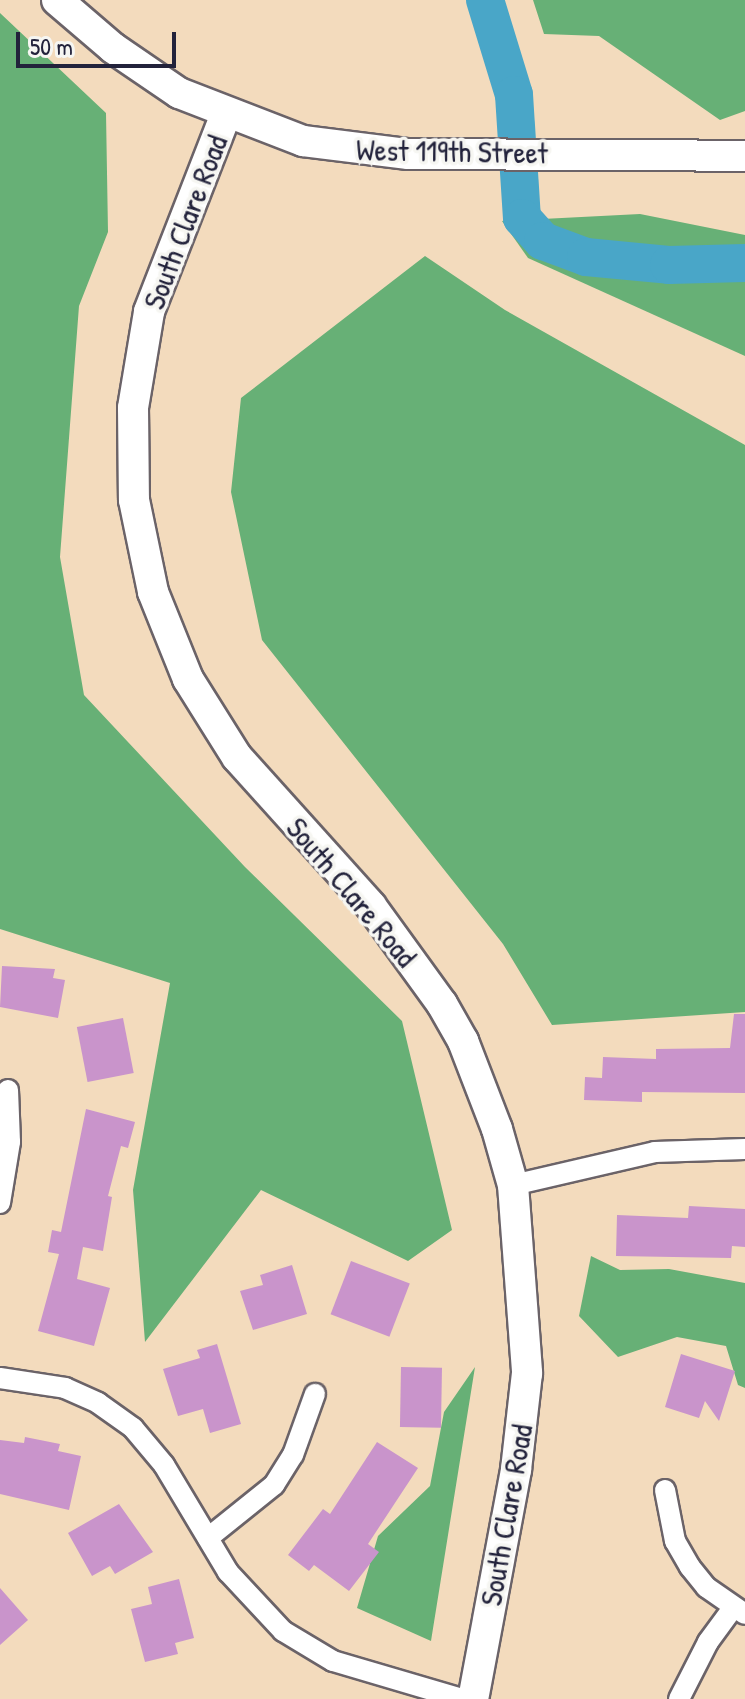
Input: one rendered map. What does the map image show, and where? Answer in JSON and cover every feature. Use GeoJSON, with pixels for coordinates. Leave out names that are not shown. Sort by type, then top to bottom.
{"type":"FeatureCollection","features":[{"type":"Feature","properties":{"kind":"street","name":"West 119th Street"},"geometry":{"type":"LineString","coordinates":[[57,0],[143,70],[226,114],[303,141],[358,151],[745,156]]}},
{"type":"Feature","properties":{"kind":"street","name":"South Clare Road"},"geometry":{"type":"LineString","coordinates":[[226,114],[164,264],[140,353],[132,455],[134,500],[153,592],[188,679],[237,757],[371,906],[442,1004],[481,1085],[513,1185],[527,1373],[516,1470],[473,1699]]}},
{"type":"Feature","properties":{"kind":"street"},"geometry":{"type":"LineString","coordinates":[[0,1203],[10,1142],[8,1090]]}},
{"type":"Feature","properties":{"kind":"street"},"geometry":{"type":"LineString","coordinates":[[513,1185],[655,1152],[745,1149]]}},
{"type":"Feature","properties":{"kind":"street"},"geometry":{"type":"LineString","coordinates":[[0,1378],[65,1388],[98,1403],[133,1428],[164,1465],[254,1606],[283,1631],[333,1661],[462,1699]]}},
{"type":"Feature","properties":{"kind":"street"},"geometry":{"type":"LineString","coordinates":[[208,1538],[274,1485],[293,1455],[315,1394]]}},
{"type":"Feature","properties":{"kind":"street"},"geometry":{"type":"LineString","coordinates":[[665,1490],[675,1541],[690,1567],[739,1611],[679,1699]]}},
{"type":"Feature","properties":{"kind":"green space"},"geometry":{"type":"Polygon","coordinates":[[[533,0],[745,0],[745,111],[720,120],[599,36],[544,34],[533,0]]]}},
{"type":"Feature","properties":{"kind":"green space"},"geometry":{"type":"Polygon","coordinates":[[[0,13],[106,113],[108,232],[79,306],[60,557],[84,695],[245,867],[402,1021],[452,1230],[408,1261],[261,1190],[145,1342],[133,1190],[170,983],[0,929],[0,13]]]}},
{"type":"Feature","properties":{"kind":"green space"},"geometry":{"type":"Polygon","coordinates":[[[640,214],[745,235],[745,356],[528,258],[502,221],[640,214]]]}},
{"type":"Feature","properties":{"kind":"green space"},"geometry":{"type":"Polygon","coordinates":[[[425,256],[505,310],[745,445],[745,1012],[552,1025],[503,944],[262,640],[231,492],[241,398],[425,256]]]}},
{"type":"Feature","properties":{"kind":"green space"},"geometry":{"type":"Polygon","coordinates":[[[591,1256],[620,1270],[669,1269],[745,1283],[745,1388],[738,1385],[726,1346],[677,1337],[618,1357],[579,1316],[591,1256]]]}},
{"type":"Feature","properties":{"kind":"green space"},"geometry":{"type":"Polygon","coordinates":[[[475,1367],[431,1641],[357,1608],[378,1536],[430,1486],[444,1412],[475,1367]]]}},
{"type":"Feature","properties":{"kind":"building"},"geometry":{"type":"Polygon","coordinates":[[[2,966],[55,969],[53,978],[65,980],[58,1018],[0,1007],[2,966]]]}},
{"type":"Feature","properties":{"kind":"building"},"geometry":{"type":"Polygon","coordinates":[[[734,1014],[745,1014],[745,1093],[642,1092],[642,1102],[584,1100],[585,1077],[602,1078],[603,1057],[656,1059],[656,1049],[730,1048],[734,1014]]]}},
{"type":"Feature","properties":{"kind":"building"},"geometry":{"type":"Polygon","coordinates":[[[123,1018],[134,1073],[88,1082],[77,1027],[123,1018]]]}},
{"type":"Feature","properties":{"kind":"building"},"geometry":{"type":"Polygon","coordinates":[[[86,1109],[135,1122],[128,1148],[121,1146],[108,1196],[112,1197],[103,1251],[83,1247],[77,1279],[110,1288],[94,1346],[38,1331],[59,1254],[48,1252],[52,1230],[61,1232],[86,1109]]]}},
{"type":"Feature","properties":{"kind":"building"},"geometry":{"type":"Polygon","coordinates":[[[689,1206],[745,1209],[745,1247],[732,1246],[731,1258],[616,1256],[617,1215],[688,1218],[689,1206]]]}},
{"type":"Feature","properties":{"kind":"building"},"geometry":{"type":"Polygon","coordinates":[[[351,1261],[410,1284],[389,1337],[331,1314],[351,1261]]]}},
{"type":"Feature","properties":{"kind":"building"},"geometry":{"type":"Polygon","coordinates":[[[292,1265],[307,1314],[253,1330],[240,1291],[263,1285],[260,1275],[292,1265]]]}},
{"type":"Feature","properties":{"kind":"building"},"geometry":{"type":"Polygon","coordinates":[[[217,1344],[241,1424],[210,1433],[203,1409],[178,1416],[163,1369],[200,1358],[197,1350],[217,1344]]]}},
{"type":"Feature","properties":{"kind":"building"},"geometry":{"type":"Polygon","coordinates":[[[681,1354],[735,1371],[719,1421],[705,1401],[699,1418],[665,1407],[681,1354]]]}},
{"type":"Feature","properties":{"kind":"building"},"geometry":{"type":"Polygon","coordinates":[[[401,1367],[442,1368],[441,1428],[400,1427],[401,1367]]]}},
{"type":"Feature","properties":{"kind":"building"},"geometry":{"type":"Polygon","coordinates":[[[25,1437],[60,1444],[58,1451],[81,1456],[69,1510],[0,1494],[0,1440],[24,1443],[25,1437]]]}},
{"type":"Feature","properties":{"kind":"building"},"geometry":{"type":"Polygon","coordinates":[[[377,1442],[418,1468],[368,1544],[379,1552],[349,1591],[314,1565],[309,1571],[288,1555],[323,1509],[330,1514],[377,1442]]]}},
{"type":"Feature","properties":{"kind":"building"},"geometry":{"type":"Polygon","coordinates":[[[119,1504],[153,1552],[115,1574],[110,1566],[92,1576],[68,1533],[119,1504]]]}},
{"type":"Feature","properties":{"kind":"building"},"geometry":{"type":"Polygon","coordinates":[[[179,1579],[194,1638],[175,1643],[178,1654],[145,1662],[131,1609],[152,1604],[148,1587],[179,1579]]]}},
{"type":"Feature","properties":{"kind":"building"},"geometry":{"type":"Polygon","coordinates":[[[0,1588],[28,1620],[0,1645],[0,1588]]]}},
{"type":"Feature","properties":{"kind":"waterway"},"geometry":{"type":"LineString","coordinates":[[485,0],[514,95],[522,218],[543,241],[586,257],[669,265],[745,263]]}}]}
